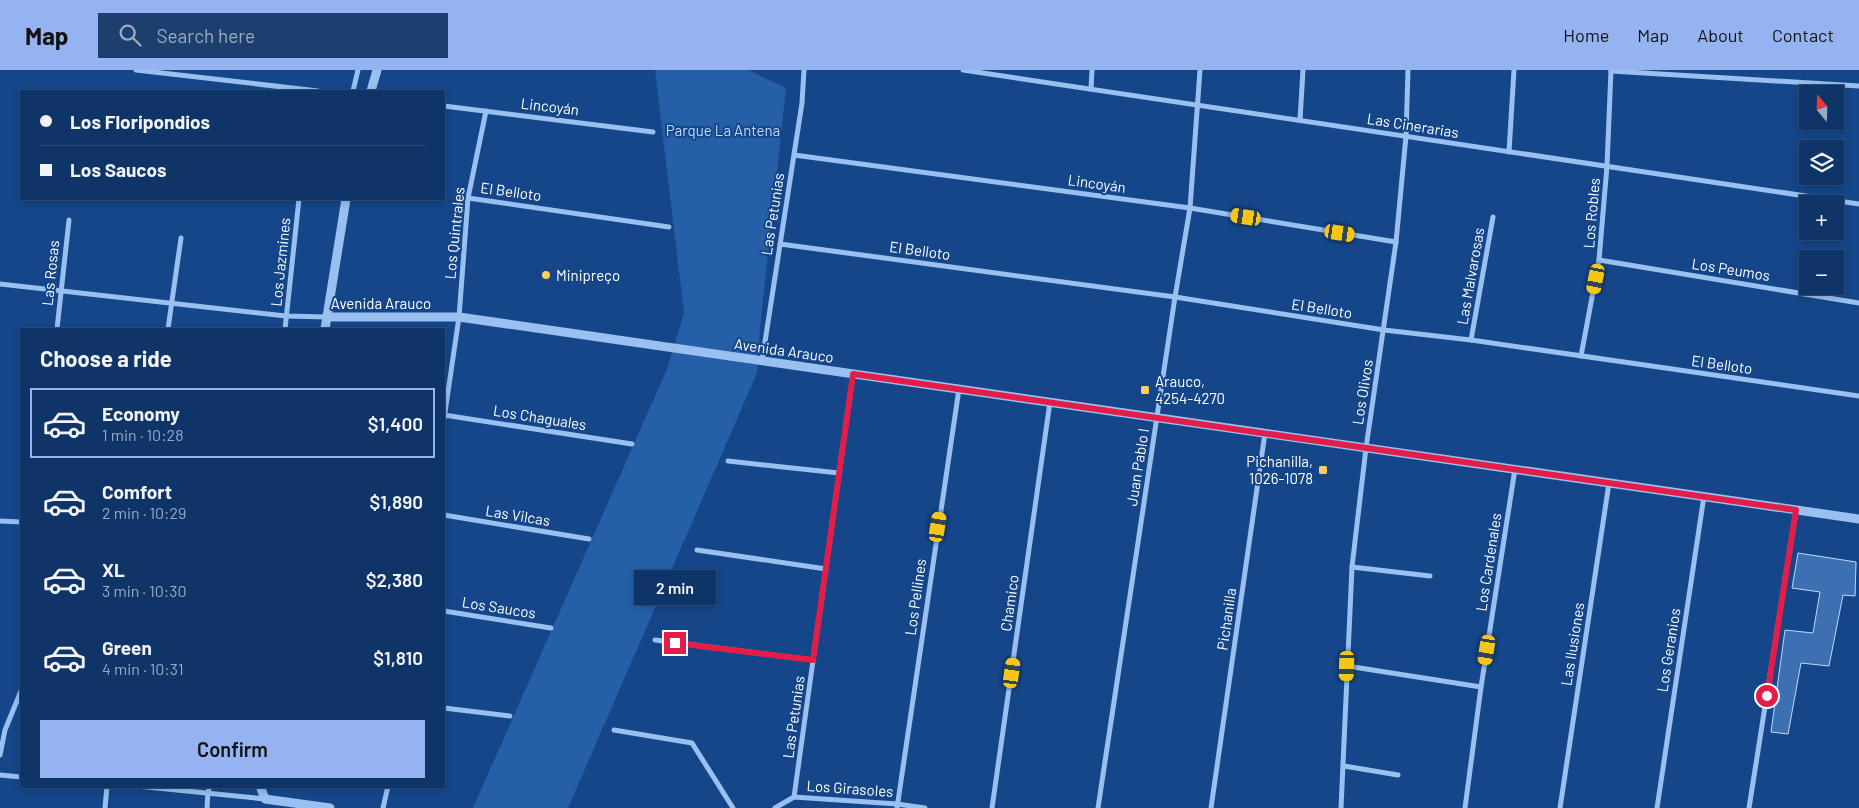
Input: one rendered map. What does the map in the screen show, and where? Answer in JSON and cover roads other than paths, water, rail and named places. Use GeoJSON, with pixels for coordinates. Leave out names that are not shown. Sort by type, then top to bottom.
{"type":"FeatureCollection","features":[{"type":"Feature","properties":{"kind":"street"},"geometry":{"type":"LineString","coordinates":[[137,70],[303,90]]}},
{"type":"Feature","properties":{"kind":"street"},"geometry":{"type":"LineString","coordinates":[[353,90],[358,70]]}},
{"type":"Feature","properties":{"kind":"street"},"geometry":{"type":"LineString","coordinates":[[371,90],[377,70]]}},
{"type":"Feature","properties":{"kind":"street","name":"Las Petunias"},"geometry":{"type":"LineString","coordinates":[[762,361],[802,103],[804,70]]}},
{"type":"Feature","properties":{"kind":"street","name":"Las Cinerarias"},"geometry":{"type":"LineString","coordinates":[[963,70],[1002,73],[1091,89],[1859,204]]}},
{"type":"Feature","properties":{"kind":"street"},"geometry":{"type":"LineString","coordinates":[[1091,89],[1092,70]]}},
{"type":"Feature","properties":{"kind":"street","name":"Juan Pablo I"},"geometry":{"type":"LineString","coordinates":[[1098,808],[1158,418],[1174,297],[1190,208],[1200,70]]}},
{"type":"Feature","properties":{"kind":"street"},"geometry":{"type":"LineString","coordinates":[[1300,120],[1303,70]]}},
{"type":"Feature","properties":{"kind":"street","name":"Los Olivos"},"geometry":{"type":"LineString","coordinates":[[1341,808],[1352,567],[1366,448],[1396,242],[1406,136],[1408,70]]}},
{"type":"Feature","properties":{"kind":"street"},"geometry":{"type":"LineString","coordinates":[[1509,152],[1514,70]]}},
{"type":"Feature","properties":{"kind":"street"},"geometry":{"type":"LineString","coordinates":[[1611,70],[1859,86]]}},
{"type":"Feature","properties":{"kind":"street","name":"Los Robles"},"geometry":{"type":"LineString","coordinates":[[1581,356],[1599,260],[1607,166],[1611,70]]}},
{"type":"Feature","properties":{"kind":"street","name":"Lincoyán"},"geometry":{"type":"LineString","coordinates":[[445,106],[653,132]]}},
{"type":"Feature","properties":{"kind":"street","name":"Los Quintrales"},"geometry":{"type":"LineString","coordinates":[[445,410],[459,317],[468,198],[486,111]]}},
{"type":"Feature","properties":{"kind":"street","name":"Lincoyán"},"geometry":{"type":"LineString","coordinates":[[794,154],[1190,208],[1396,242]]}},
{"type":"Feature","properties":{"kind":"street","name":"El Belloto"},"geometry":{"type":"LineString","coordinates":[[468,198],[669,227]]}},
{"type":"Feature","properties":{"kind":"street","name":"Los Jazmines"},"geometry":{"type":"LineString","coordinates":[[285,328],[299,200]]}},
{"type":"Feature","properties":{"kind":"street"},"geometry":{"type":"LineString","coordinates":[[326,328],[346,200]]}},
{"type":"Feature","properties":{"kind":"street","name":"Las Malvarosas"},"geometry":{"type":"LineString","coordinates":[[1472,340],[1493,217]]}},
{"type":"Feature","properties":{"kind":"street","name":"Las Rosas"},"geometry":{"type":"LineString","coordinates":[[57,328],[68,220]]}},
{"type":"Feature","properties":{"kind":"street"},"geometry":{"type":"LineString","coordinates":[[168,328],[181,238]]}},
{"type":"Feature","properties":{"kind":"street","name":"El Belloto"},"geometry":{"type":"LineString","coordinates":[[780,244],[1174,297],[1384,330],[1472,340],[1859,396]]}},
{"type":"Feature","properties":{"kind":"street","name":"Los Peumos"},"geometry":{"type":"LineString","coordinates":[[1599,260],[1859,303]]}},
{"type":"Feature","properties":{"kind":"street","name":"Avenida Arauco"},"geometry":{"type":"LineString","coordinates":[[0,284],[286,316],[459,317],[1859,519]]}},
{"type":"Feature","properties":{"kind":"street","name":"Las Petunias"},"geometry":{"type":"LineString","coordinates":[[794,797],[853,374]]}},
{"type":"Feature","properties":{"kind":"street","name":"Los Pellines"},"geometry":{"type":"LineString","coordinates":[[897,806],[959,389]]}},
{"type":"Feature","properties":{"kind":"street","name":"Chamico"},"geometry":{"type":"LineString","coordinates":[[992,808],[1050,402]]}},
{"type":"Feature","properties":{"kind":"street","name":"Los Chaguales"},"geometry":{"type":"LineString","coordinates":[[445,417],[632,444]]}},
{"type":"Feature","properties":{"kind":"street","name":"Pichanilla"},"geometry":{"type":"LineString","coordinates":[[1211,808],[1265,433]]}},
{"type":"Feature","properties":{"kind":"street"},"geometry":{"type":"LineString","coordinates":[[728,461],[839,473]]}},
{"type":"Feature","properties":{"kind":"street","name":"Los Cardenales"},"geometry":{"type":"LineString","coordinates":[[1465,808],[1481,687],[1515,469]]}},
{"type":"Feature","properties":{"kind":"street","name":"Las Ilusiones"},"geometry":{"type":"LineString","coordinates":[[1560,808],[1609,483]]}},
{"type":"Feature","properties":{"kind":"street","name":"Los Geranios"},"geometry":{"type":"LineString","coordinates":[[1657,808],[1704,496]]}},
{"type":"Feature","properties":{"kind":"street"},"geometry":{"type":"LineString","coordinates":[[1750,808],[1796,510]]}},
{"type":"Feature","properties":{"kind":"street","name":"Las Vilcas"},"geometry":{"type":"LineString","coordinates":[[445,515],[589,539]]}},
{"type":"Feature","properties":{"kind":"street"},"geometry":{"type":"LineString","coordinates":[[0,520],[20,522]]}},
{"type":"Feature","properties":{"kind":"street"},"geometry":{"type":"LineString","coordinates":[[697,550],[826,568]]}},
{"type":"Feature","properties":{"kind":"street"},"geometry":{"type":"LineString","coordinates":[[1352,567],[1430,576]]}},
{"type":"Feature","properties":{"kind":"street","name":"Los Saucos"},"geometry":{"type":"LineString","coordinates":[[445,611],[551,628]]}},
{"type":"Feature","properties":{"kind":"street"},"geometry":{"type":"LineString","coordinates":[[655,640],[813,660]]}},
{"type":"Feature","properties":{"kind":"street"},"geometry":{"type":"LineString","coordinates":[[1347,666],[1481,687]]}},
{"type":"Feature","properties":{"kind":"street"},"geometry":{"type":"LineString","coordinates":[[0,755],[5,730],[20,693]]}},
{"type":"Feature","properties":{"kind":"street"},"geometry":{"type":"LineString","coordinates":[[445,708],[510,716]]}},
{"type":"Feature","properties":{"kind":"street"},"geometry":{"type":"LineString","coordinates":[[614,730],[692,743],[733,808]]}},
{"type":"Feature","properties":{"kind":"street"},"geometry":{"type":"LineString","coordinates":[[1344,766],[1398,775]]}},
{"type":"Feature","properties":{"kind":"street"},"geometry":{"type":"LineString","coordinates":[[0,775],[20,777]]}},
{"type":"Feature","properties":{"kind":"street"},"geometry":{"type":"LineString","coordinates":[[105,808],[107,788]]}},
{"type":"Feature","properties":{"kind":"street"},"geometry":{"type":"LineString","coordinates":[[185,788],[209,789],[330,808]]}},
{"type":"Feature","properties":{"kind":"street"},"geometry":{"type":"LineString","coordinates":[[261,788],[266,799]]}},
{"type":"Feature","properties":{"kind":"street"},"geometry":{"type":"LineString","coordinates":[[383,808],[388,788]]}},
{"type":"Feature","properties":{"kind":"street"},"geometry":{"type":"LineString","coordinates":[[207,808],[209,789]]}},
{"type":"Feature","properties":{"kind":"street","name":"Los Girasoles"},"geometry":{"type":"LineString","coordinates":[[775,808],[794,797],[925,808]]}},
{"type":"Feature","properties":{"kind":"place","name":"Minipreço"},"geometry":{"type":"Point","coordinates":[546,275]}},
{"type":"Feature","properties":{"kind":"place","name":"Arauco, 4254-4270"},"geometry":{"type":"Point","coordinates":[1145,390]}},
{"type":"Feature","properties":{"kind":"place","name":"Pichanilla, 1026-1078"},"geometry":{"type":"Point","coordinates":[1323,470]}},
{"type":"Feature","properties":{"kind":"park label","name":"Parque La Antena"},"geometry":{"type":"Point","coordinates":[723,130]}}]}
